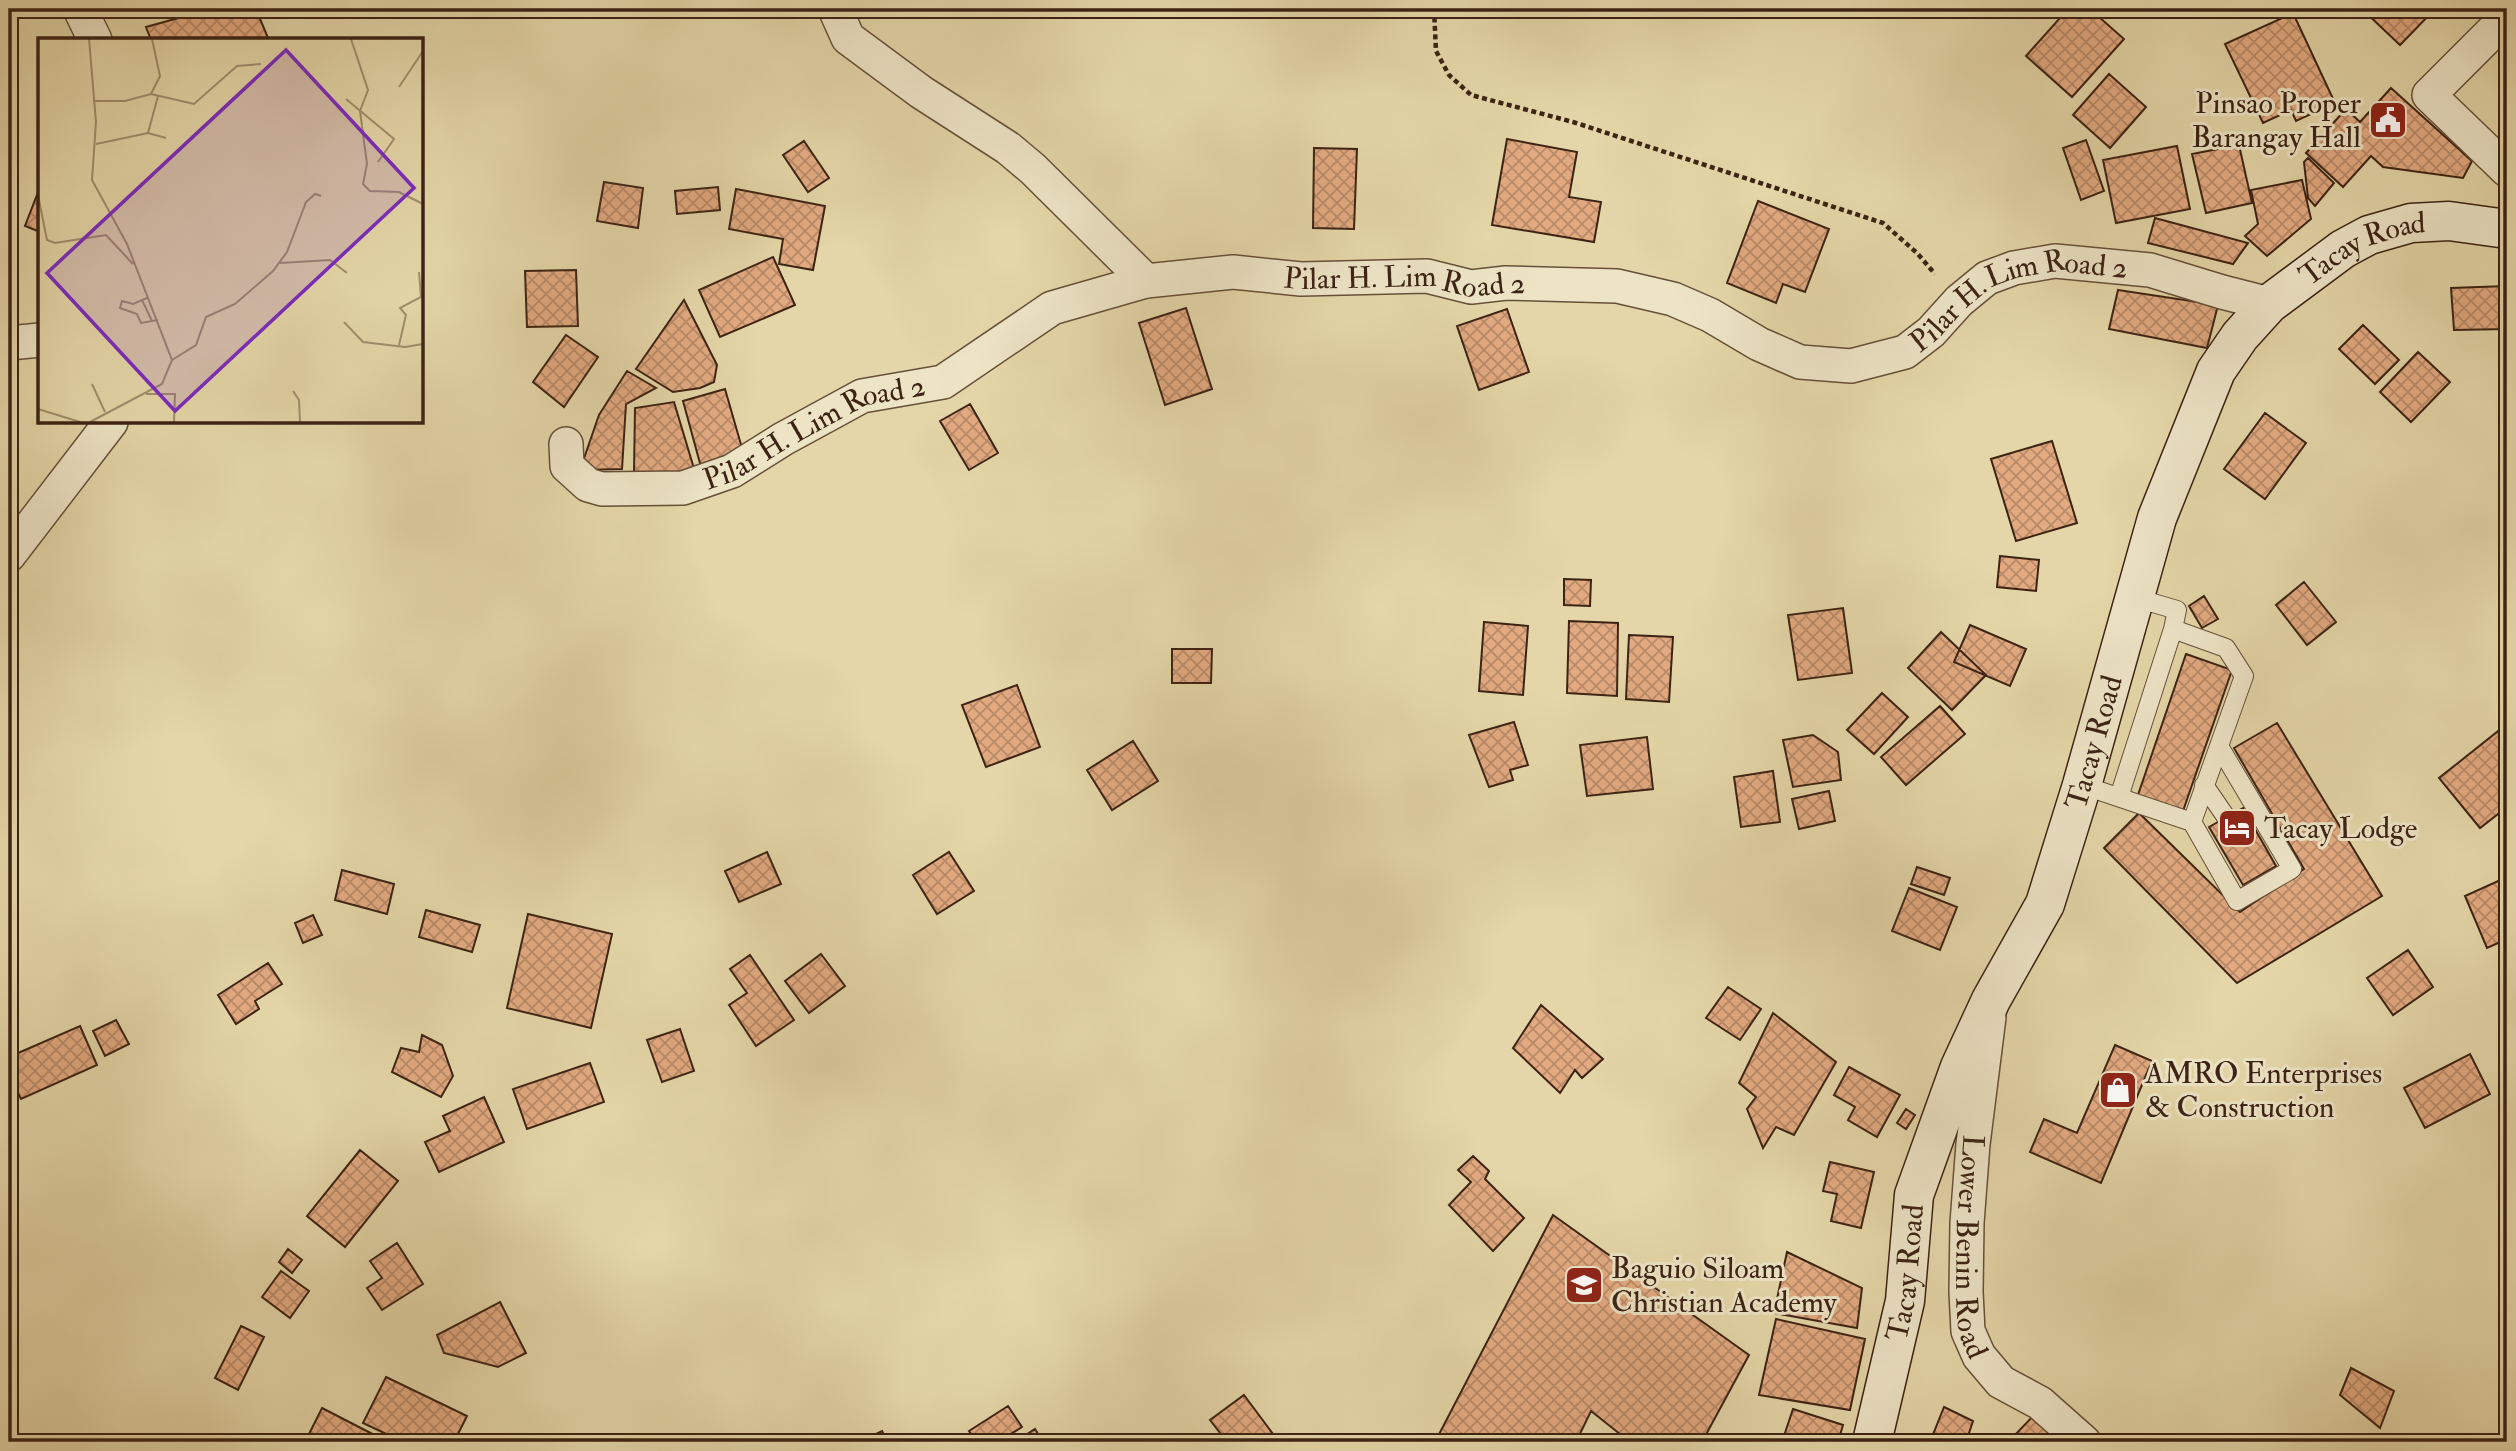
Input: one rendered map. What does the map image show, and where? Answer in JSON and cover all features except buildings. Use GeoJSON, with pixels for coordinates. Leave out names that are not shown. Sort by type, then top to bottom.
{"type":"FeatureCollection","features":[{"type":"Feature","properties":{"kind":"main road","name":"Tacay Road"},"geometry":{"type":"LineString","coordinates":[[1872,1442],[1905,1301],[1914,1195],[1961,1067],[1991,1000],[2045,904],[2082,785],[2157,517],[2216,371],[2240,336],[2269,304],[2343,249],[2369,234],[2411,223],[2449,221],[2507,229]]}},
{"type":"Feature","properties":{"kind":"street"},"geometry":{"type":"LineString","coordinates":[[80,9],[94,38]]}},
{"type":"Feature","properties":{"kind":"street"},"geometry":{"type":"LineString","coordinates":[[835,9],[849,38],[921,92],[1008,148],[1033,169],[1146,281]]}},
{"type":"Feature","properties":{"kind":"street"},"geometry":{"type":"LineString","coordinates":[[2507,17],[2429,95],[2507,170]]}},
{"type":"Feature","properties":{"kind":"street","name":"Pilar H. Lim Road 2"},"geometry":{"type":"LineString","coordinates":[[566,444],[568,466],[588,485],[602,489],[683,488],[732,471],[783,439],[862,397],[943,382],[1052,307],[1146,281],[1233,272],[1301,279],[1427,276],[1471,287],[1506,283],[1617,286],[1673,299],[1710,315],[1759,344],[1800,362],[1851,366],[1905,352],[1931,332],[1959,301],[1987,278],[2014,268],[2055,261],[2150,270],[2269,304]]}},
{"type":"Feature","properties":{"kind":"street"},"geometry":{"type":"LineString","coordinates":[[9,343],[38,340]]}},
{"type":"Feature","properties":{"kind":"street"},"geometry":{"type":"LineString","coordinates":[[9,555],[109,424]]}},
{"type":"Feature","properties":{"kind":"street","name":"Lower Benin Road"},"geometry":{"type":"LineString","coordinates":[[1991,1000],[1973,1144],[1967,1223],[1968,1331],[1979,1356],[2001,1382],[2040,1403],[2084,1442]]}},
{"type":"Feature","properties":{"kind":"lane"},"geometry":{"type":"LineString","coordinates":[[2119,797],[2177,610],[2136,598]]}},
{"type":"Feature","properties":{"kind":"lane"},"geometry":{"type":"LineString","coordinates":[[2173,629],[2226,648],[2244,676],[2192,822]]}},
{"type":"Feature","properties":{"kind":"lane"},"geometry":{"type":"LineString","coordinates":[[2082,785],[2192,822],[2237,901],[2291,869],[2219,746]]}},
{"type":"Feature","properties":{"kind":"lane"},"geometry":{"type":"LineString","coordinates":[[2204,785],[2226,817]]}},
{"type":"Feature","properties":{"kind":"path"},"geometry":{"type":"LineString","coordinates":[[1434,9],[1436,51],[1449,75],[1471,95],[1573,122],[1883,223],[1917,253],[1959,301]]}},
{"type":"Feature","properties":{"kind":"place","name":"Pinsao Proper Barangay Hall"},"geometry":{"type":"Point","coordinates":[2388,120]}},
{"type":"Feature","properties":{"kind":"place","name":"Tacay Lodge"},"geometry":{"type":"Point","coordinates":[2237,828]}},
{"type":"Feature","properties":{"kind":"place","name":"AMRO Enterprises & Construction"},"geometry":{"type":"Point","coordinates":[2118,1090]}},
{"type":"Feature","properties":{"kind":"place","name":"Baguio Siloam Christian Academy"},"geometry":{"type":"Point","coordinates":[1584,1285]}}]}
